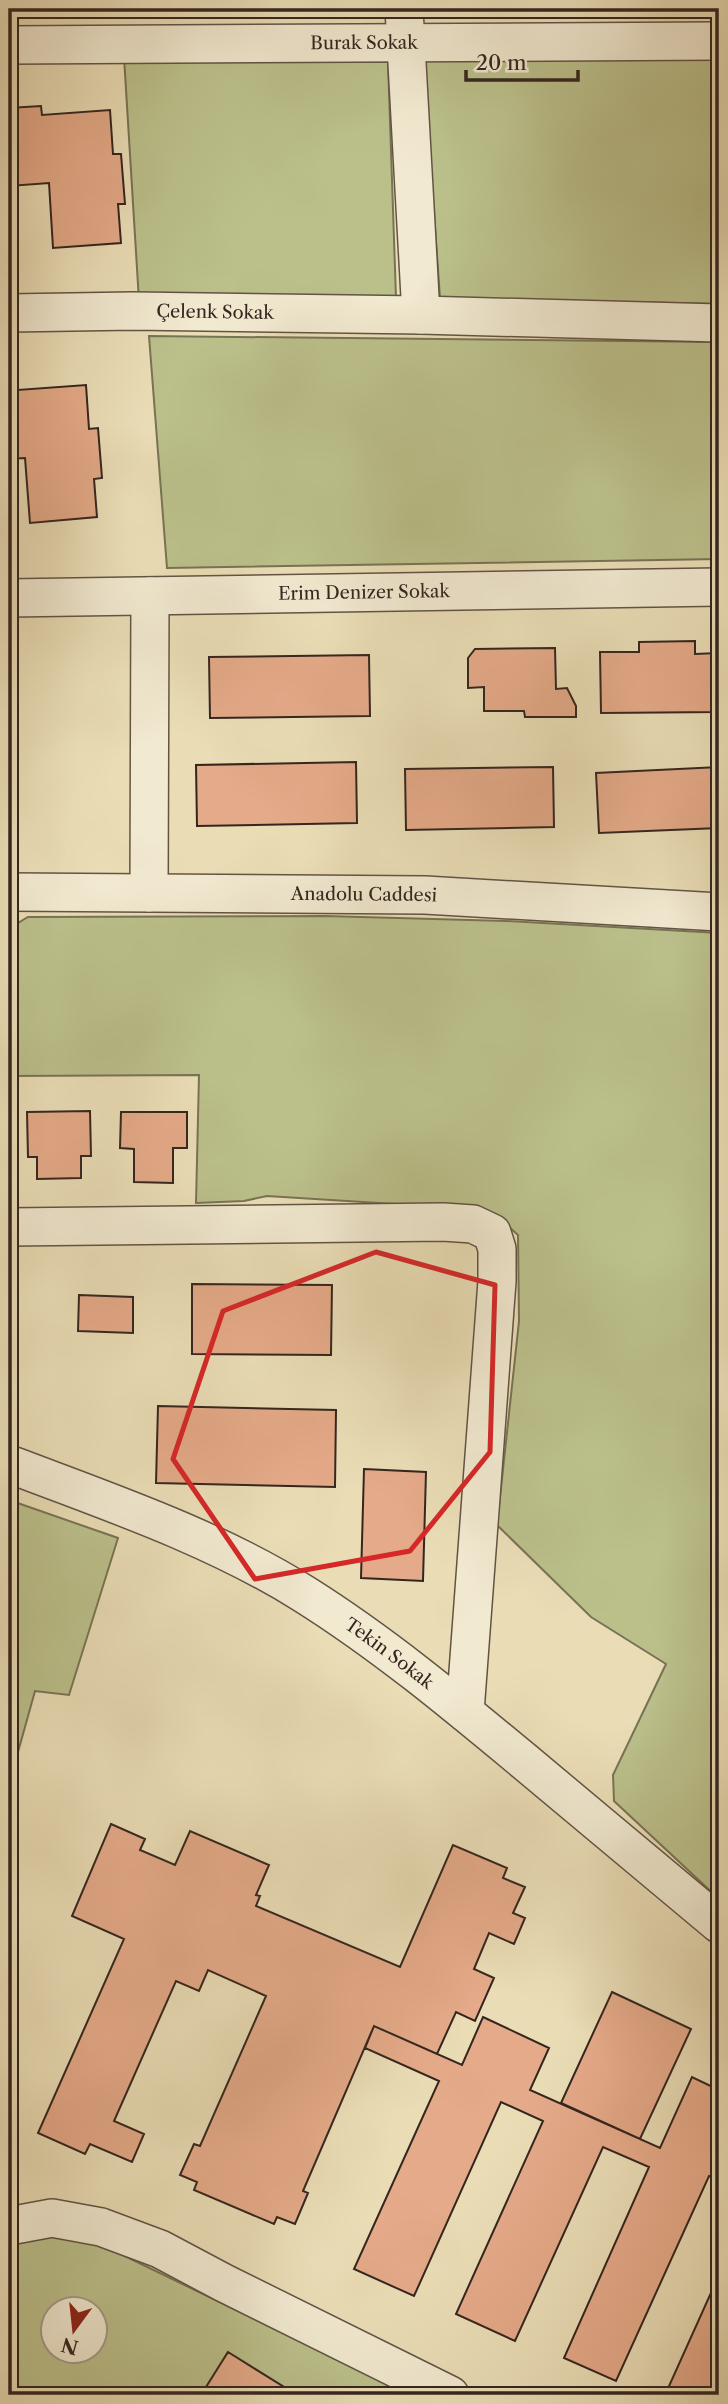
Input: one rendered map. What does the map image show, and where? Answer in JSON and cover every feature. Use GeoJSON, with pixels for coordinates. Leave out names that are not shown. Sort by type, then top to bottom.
{"type":"FeatureCollection","features":[{"type":"Feature","properties":{"kind":"street","name":"Burak Sokak"},"geometry":{"type":"LineString","coordinates":[[9,46],[405,26],[719,41]]}},
{"type":"Feature","properties":{"kind":"street"},"geometry":{"type":"LineString","coordinates":[[405,26],[421,315]]}},
{"type":"Feature","properties":{"kind":"street","name":"Çelenk Sokak"},"geometry":{"type":"LineString","coordinates":[[9,313],[133,311],[421,315],[719,323]]}},
{"type":"Feature","properties":{"kind":"street","name":"Erim Denizer Sokak"},"geometry":{"type":"LineString","coordinates":[[9,598],[719,587]]}},
{"type":"Feature","properties":{"kind":"street"},"geometry":{"type":"LineString","coordinates":[[149,893],[150,596]]}},
{"type":"Feature","properties":{"kind":"street","name":"Anadolu Caddesi"},"geometry":{"type":"LineString","coordinates":[[9,892],[425,895],[719,912]]}},
{"type":"Feature","properties":{"kind":"street"},"geometry":{"type":"LineString","coordinates":[[9,1227],[443,1222],[473,1224],[492,1233],[497,1249],[497,1281],[465,1712]]}},
{"type":"Feature","properties":{"kind":"street","name":"Tekin Sokak"},"geometry":{"type":"LineString","coordinates":[[9,1464],[146,1516],[231,1555],[303,1593],[378,1644],[465,1712],[719,1924]]}},
{"type":"Feature","properties":{"kind":"street"},"geometry":{"type":"LineString","coordinates":[[9,2226],[52,2218],[101,2227],[160,2249],[450,2395]]}},
{"type":"Feature","properties":{"kind":"highlighted area"},"geometry":{"type":"Polygon","coordinates":[[[376,1252],[495,1285],[490,1452],[410,1551],[255,1579],[173,1459],[223,1311],[376,1252]]]}},
{"type":"Feature","properties":{"kind":"green space"},"geometry":{"type":"Polygon","coordinates":[[[719,56],[719,304],[440,298],[423,57],[719,56]]]}},
{"type":"Feature","properties":{"kind":"green space"},"geometry":{"type":"Polygon","coordinates":[[[124,57],[388,62],[396,298],[139,301],[124,57]]]}},
{"type":"Feature","properties":{"kind":"green space"},"geometry":{"type":"Polygon","coordinates":[[[149,336],[719,342],[719,559],[167,568],[149,336]]]}},
{"type":"Feature","properties":{"kind":"green space"},"geometry":{"type":"Polygon","coordinates":[[[325,916],[506,921],[719,933],[719,1899],[614,1801],[613,1775],[666,1664],[591,1617],[497,1525],[519,1321],[518,1235],[501,1220],[411,1205],[267,1196],[244,1201],[196,1203],[199,1075],[9,1076],[9,932],[13,926],[28,917],[325,916]]]}},
{"type":"Feature","properties":{"kind":"green space"},"geometry":{"type":"Polygon","coordinates":[[[9,1500],[118,1538],[69,1695],[35,1691],[18,1752],[9,1747],[9,1500]]]}},
{"type":"Feature","properties":{"kind":"green space"},"geometry":{"type":"Polygon","coordinates":[[[51,2233],[100,2244],[411,2395],[9,2395],[9,2242],[51,2233]]]}},
{"type":"Feature","properties":{"kind":"building"},"geometry":{"type":"Polygon","coordinates":[[[41,106],[42,115],[110,110],[113,154],[121,154],[125,204],[118,204],[121,243],[53,248],[49,183],[9,186],[9,108],[41,106]]]}},
{"type":"Feature","properties":{"kind":"building"},"geometry":{"type":"Polygon","coordinates":[[[17,381],[18,390],[86,385],[89,429],[98,428],[102,478],[94,479],[97,517],[30,523],[25,458],[9,459],[9,382],[17,381]]]}},
{"type":"Feature","properties":{"kind":"building"},"geometry":{"type":"Polygon","coordinates":[[[695,641],[695,654],[719,653],[719,712],[601,713],[600,652],[639,652],[639,642],[695,641]]]}},
{"type":"Feature","properties":{"kind":"building"},"geometry":{"type":"Polygon","coordinates":[[[555,648],[556,689],[567,688],[576,706],[576,717],[525,717],[524,711],[484,711],[484,687],[468,688],[468,658],[475,649],[555,648]]]}},
{"type":"Feature","properties":{"kind":"building"},"geometry":{"type":"Polygon","coordinates":[[[369,655],[370,716],[210,718],[209,657],[369,655]]]}},
{"type":"Feature","properties":{"kind":"building"},"geometry":{"type":"Polygon","coordinates":[[[356,762],[357,823],[197,826],[196,765],[356,762]]]}},
{"type":"Feature","properties":{"kind":"building"},"geometry":{"type":"Polygon","coordinates":[[[553,767],[554,827],[406,830],[405,769],[553,767]]]}},
{"type":"Feature","properties":{"kind":"building"},"geometry":{"type":"Polygon","coordinates":[[[719,767],[719,828],[599,833],[596,773],[719,767]]]}},
{"type":"Feature","properties":{"kind":"building"},"geometry":{"type":"Polygon","coordinates":[[[90,1111],[91,1156],[81,1156],[81,1178],[37,1179],[37,1157],[28,1157],[27,1112],[90,1111]]]}},
{"type":"Feature","properties":{"kind":"building"},"geometry":{"type":"Polygon","coordinates":[[[121,1112],[187,1112],[187,1148],[173,1148],[173,1183],[134,1182],[134,1149],[120,1148],[121,1112]]]}},
{"type":"Feature","properties":{"kind":"building"},"geometry":{"type":"Polygon","coordinates":[[[192,1284],[332,1285],[331,1355],[192,1354],[192,1284]]]}},
{"type":"Feature","properties":{"kind":"building"},"geometry":{"type":"Polygon","coordinates":[[[79,1295],[133,1297],[133,1333],[78,1331],[79,1295]]]}},
{"type":"Feature","properties":{"kind":"building"},"geometry":{"type":"Polygon","coordinates":[[[158,1406],[336,1410],[335,1487],[156,1483],[158,1406]]]}},
{"type":"Feature","properties":{"kind":"building"},"geometry":{"type":"Polygon","coordinates":[[[364,1469],[426,1472],[423,1581],[361,1578],[364,1469]]]}},
{"type":"Feature","properties":{"kind":"building"},"geometry":{"type":"Polygon","coordinates":[[[111,1824],[145,1839],[140,1850],[175,1865],[190,1831],[269,1865],[256,1895],[260,1896],[256,1906],[400,1967],[453,1845],[507,1868],[503,1878],[525,1887],[513,1913],[525,1918],[514,1944],[489,1933],[474,1969],[494,1978],[475,2021],[456,2012],[437,2054],[374,2026],[303,2191],[308,2193],[295,2224],[277,2217],[274,2224],[194,2190],[197,2182],[180,2175],[194,2144],[200,2146],[266,1996],[208,1970],[199,1991],[176,1981],[114,2121],[144,2134],[132,2162],[90,2144],[85,2154],[38,2133],[124,1939],[72,1916],[111,1824]]]}},
{"type":"Feature","properties":{"kind":"building"},"geometry":{"type":"Polygon","coordinates":[[[612,1992],[691,2029],[640,2139],[561,2103],[612,1992]]]}},
{"type":"Feature","properties":{"kind":"building"},"geometry":{"type":"Polygon","coordinates":[[[483,2017],[549,2048],[530,2090],[660,2148],[692,2077],[719,2090],[719,2180],[709,2176],[616,2381],[564,2358],[649,2167],[603,2147],[515,2341],[456,2314],[543,2121],[501,2102],[414,2296],[354,2269],[439,2081],[365,2048],[374,2026],[462,2065],[483,2017]]]}},
{"type":"Feature","properties":{"kind":"building"},"geometry":{"type":"Polygon","coordinates":[[[719,2275],[719,2395],[665,2395],[719,2275]]]}},
{"type":"Feature","properties":{"kind":"building"},"geometry":{"type":"Polygon","coordinates":[[[228,2352],[297,2395],[201,2395],[228,2352]]]}}]}
